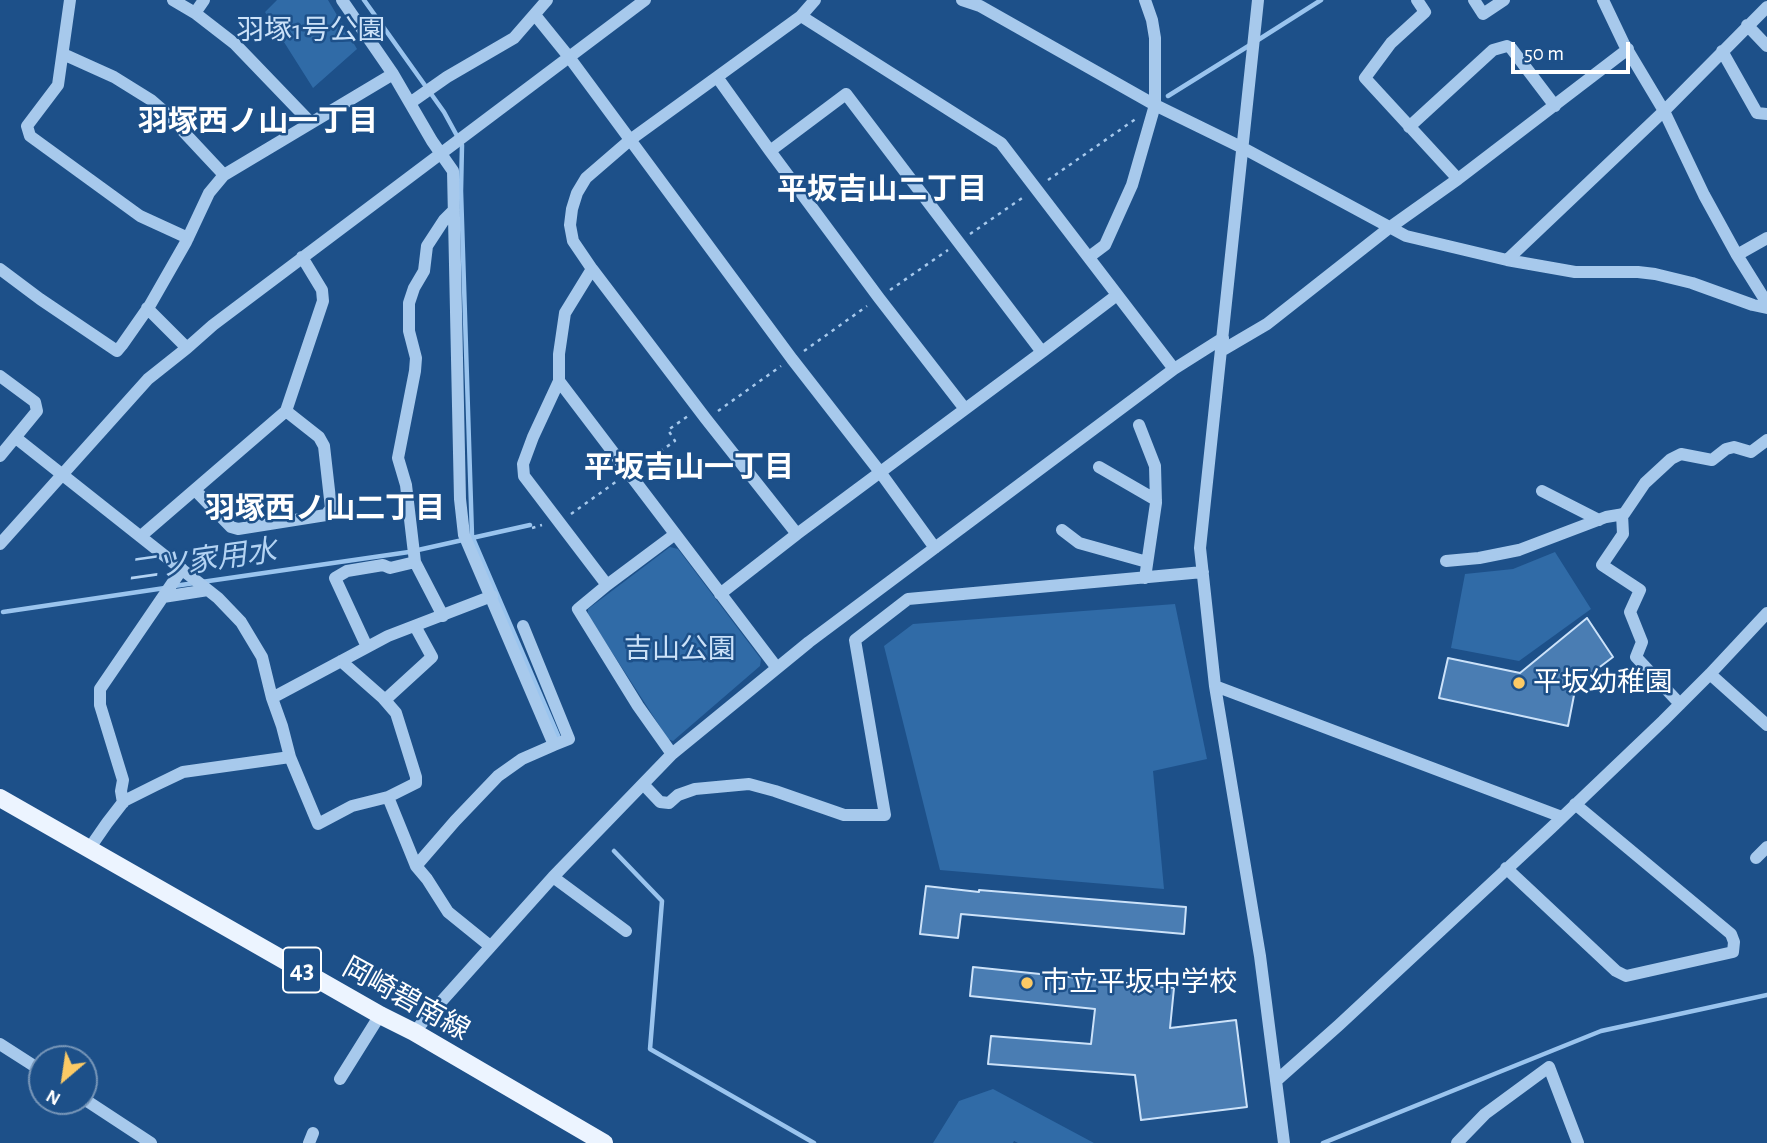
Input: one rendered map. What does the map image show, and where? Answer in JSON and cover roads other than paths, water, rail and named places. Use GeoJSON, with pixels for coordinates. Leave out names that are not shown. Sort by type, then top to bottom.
{"type":"FeatureCollection","features":[{"type":"Feature","properties":{"kind":"main road","name":"岡崎碧南線"},"geometry":{"type":"LineString","coordinates":[[0,798],[414,1032],[604,1143]]}},
{"type":"Feature","properties":{"kind":"street"},"geometry":{"type":"LineString","coordinates":[[70,0],[58,85],[27,127],[30,135],[140,216],[188,238]]}},
{"type":"Feature","properties":{"kind":"street"},"geometry":{"type":"LineString","coordinates":[[173,0],[195,13],[235,44],[311,123]]}},
{"type":"Feature","properties":{"kind":"street"},"geometry":{"type":"LineString","coordinates":[[195,13],[204,0]]}},
{"type":"Feature","properties":{"kind":"street"},"geometry":{"type":"LineString","coordinates":[[342,0],[393,74],[453,171],[460,499],[464,535],[492,596],[519,642],[558,743],[522,759],[498,776],[416,866]]}},
{"type":"Feature","properties":{"kind":"street"},"geometry":{"type":"LineString","coordinates":[[410,103],[447,77],[514,38],[547,0]]}},
{"type":"Feature","properties":{"kind":"street"},"geometry":{"type":"LineString","coordinates":[[2,539],[148,379],[302,257],[645,0]]}},
{"type":"Feature","properties":{"kind":"street"},"geometry":{"type":"LineString","coordinates":[[797,534],[592,269],[573,241],[570,225],[577,193],[586,178],[631,140],[801,16],[815,0]]}},
{"type":"Feature","properties":{"kind":"street"},"geometry":{"type":"LineString","coordinates":[[962,0],[978,3],[1155,105],[1243,148],[1406,236],[1507,260],[1575,272],[1655,274],[1692,283],[1753,305],[1767,306]]}},
{"type":"Feature","properties":{"kind":"street"},"geometry":{"type":"LineString","coordinates":[[1089,257],[1105,245],[1132,185],[1155,105],[1155,38],[1145,0]]}},
{"type":"Feature","properties":{"kind":"street"},"geometry":{"type":"LineString","coordinates":[[1258,0],[1200,548],[1215,686],[1258,943],[1284,1143]]}},
{"type":"Feature","properties":{"kind":"street"},"geometry":{"type":"LineString","coordinates":[[1417,0],[1426,12],[1391,43],[1365,78],[1458,179]]}},
{"type":"Feature","properties":{"kind":"street"},"geometry":{"type":"LineString","coordinates":[[1474,0],[1483,14],[1504,0]]}},
{"type":"Feature","properties":{"kind":"street"},"geometry":{"type":"LineString","coordinates":[[1603,0],[1628,50],[1664,111],[1704,195],[1767,306]]}},
{"type":"Feature","properties":{"kind":"street"},"geometry":{"type":"LineString","coordinates":[[1507,260],[1664,111],[1767,7]]}},
{"type":"Feature","properties":{"kind":"street"},"geometry":{"type":"LineString","coordinates":[[535,15],[935,548]]}},
{"type":"Feature","properties":{"kind":"street"},"geometry":{"type":"LineString","coordinates":[[801,16],[1001,143],[1174,369]]}},
{"type":"Feature","properties":{"kind":"street"},"geometry":{"type":"LineString","coordinates":[[1748,25],[1767,46]]}},
{"type":"Feature","properties":{"kind":"street"},"geometry":{"type":"LineString","coordinates":[[1409,127],[1493,50],[1507,46],[1555,106]]}},
{"type":"Feature","properties":{"kind":"street"},"geometry":{"type":"LineString","coordinates":[[414,1032],[553,877],[672,754],[777,668],[1174,369],[1267,324],[1389,228],[1628,50]]}},
{"type":"Feature","properties":{"kind":"street"},"geometry":{"type":"LineString","coordinates":[[1722,51],[1757,113],[1767,114]]}},
{"type":"Feature","properties":{"kind":"street"},"geometry":{"type":"LineString","coordinates":[[63,54],[114,77],[151,100],[224,175]]}},
{"type":"Feature","properties":{"kind":"street"},"geometry":{"type":"LineString","coordinates":[[0,269],[117,351],[147,308],[188,238],[209,193],[224,175],[393,74]]}},
{"type":"Feature","properties":{"kind":"street"},"geometry":{"type":"LineString","coordinates":[[717,77],[879,298],[965,409]]}},
{"type":"Feature","properties":{"kind":"street"},"geometry":{"type":"LineString","coordinates":[[770,152],[846,94],[1042,352]]}},
{"type":"Feature","properties":{"kind":"street"},"geometry":{"type":"LineString","coordinates":[[443,616],[415,562],[405,485],[398,458],[416,358],[409,331],[409,303],[424,271],[427,246],[454,210]]}},
{"type":"Feature","properties":{"kind":"street"},"geometry":{"type":"LineString","coordinates":[[1737,254],[1767,238]]}},
{"type":"Feature","properties":{"kind":"street"},"geometry":{"type":"LineString","coordinates":[[141,536],[286,411],[323,301],[322,290],[302,257]]}},
{"type":"Feature","properties":{"kind":"street"},"geometry":{"type":"LineString","coordinates":[[592,269],[565,313],[559,354],[559,381],[523,464],[524,476],[607,585]]}},
{"type":"Feature","properties":{"kind":"street"},"geometry":{"type":"LineString","coordinates":[[720,594],[1117,295]]}},
{"type":"Feature","properties":{"kind":"street"},"geometry":{"type":"LineString","coordinates":[[147,308],[187,348]]}},
{"type":"Feature","properties":{"kind":"street"},"geometry":{"type":"LineString","coordinates":[[0,376],[34,402],[37,411],[0,456]]}},
{"type":"Feature","properties":{"kind":"street"},"geometry":{"type":"LineString","coordinates":[[559,381],[777,668]]}},
{"type":"Feature","properties":{"kind":"street"},"geometry":{"type":"LineString","coordinates":[[195,490],[232,527],[238,529],[326,515],[331,508],[324,446],[319,437],[286,411]]}},
{"type":"Feature","properties":{"kind":"street"},"geometry":{"type":"LineString","coordinates":[[1139,425],[1155,466],[1156,500],[1145,578]]}},
{"type":"Feature","properties":{"kind":"street"},"geometry":{"type":"LineString","coordinates":[[16,438],[218,597],[241,622],[262,657],[290,757],[318,824],[352,806],[388,797],[416,783],[397,713],[341,661]]}},
{"type":"Feature","properties":{"kind":"street"},"geometry":{"type":"LineString","coordinates":[[1446,561],[1519,550],[1599,520],[1624,514],[1644,482],[1671,459],[1681,454],[1712,460],[1726,449],[1734,447],[1751,452],[1767,440]]}},
{"type":"Feature","properties":{"kind":"street"},"geometry":{"type":"LineString","coordinates":[[1099,467],[1156,500]]}},
{"type":"Feature","properties":{"kind":"street"},"geometry":{"type":"LineString","coordinates":[[1542,491],[1599,520]]}},
{"type":"Feature","properties":{"kind":"street"},"geometry":{"type":"LineString","coordinates":[[1622,514],[1623,534],[1602,565],[1640,590],[1630,612],[1642,642],[1636,657],[1680,704]]}},
{"type":"Feature","properties":{"kind":"street"},"geometry":{"type":"LineString","coordinates":[[1062,530],[1079,543],[1147,562]]}},
{"type":"Feature","properties":{"kind":"street"},"geometry":{"type":"LineString","coordinates":[[672,754],[638,706],[578,609],[674,535]]}},
{"type":"Feature","properties":{"kind":"street"},"geometry":{"type":"LineString","coordinates":[[367,648],[335,578],[348,571],[383,565],[390,568],[415,562]]}},
{"type":"Feature","properties":{"kind":"street"},"geometry":{"type":"LineString","coordinates":[[123,803],[123,780],[100,705],[100,689],[182,569]]}},
{"type":"Feature","properties":{"kind":"street"},"geometry":{"type":"LineString","coordinates":[[643,784],[660,802],[669,803],[678,795],[695,789],[749,784],[844,815],[885,815],[855,640],[908,599],[1203,572]]}},
{"type":"Feature","properties":{"kind":"street"},"geometry":{"type":"LineString","coordinates":[[163,597],[208,590]]}},
{"type":"Feature","properties":{"kind":"street"},"geometry":{"type":"LineString","coordinates":[[272,698],[388,636],[492,596]]}},
{"type":"Feature","properties":{"kind":"street"},"geometry":{"type":"LineString","coordinates":[[1276,1081],[1576,804],[1680,704],[1767,613]]}},
{"type":"Feature","properties":{"kind":"street"},"geometry":{"type":"LineString","coordinates":[[385,700],[432,657],[415,626]]}},
{"type":"Feature","properties":{"kind":"street"},"geometry":{"type":"LineString","coordinates":[[519,642],[523,626]]}},
{"type":"Feature","properties":{"kind":"street"},"geometry":{"type":"LineString","coordinates":[[1710,674],[1767,725]]}},
{"type":"Feature","properties":{"kind":"street"},"geometry":{"type":"LineString","coordinates":[[1215,686],[1562,817]]}},
{"type":"Feature","properties":{"kind":"street"},"geometry":{"type":"LineString","coordinates":[[89,849],[123,803],[183,772],[290,757]]}},
{"type":"Feature","properties":{"kind":"street"},"geometry":{"type":"LineString","coordinates":[[388,797],[416,866],[448,912],[490,946]]}},
{"type":"Feature","properties":{"kind":"street"},"geometry":{"type":"LineString","coordinates":[[1506,868],[1616,971],[1626,976],[1733,952],[1731,934],[1576,804]]}},
{"type":"Feature","properties":{"kind":"street"},"geometry":{"type":"LineString","coordinates":[[1756,858],[1767,847]]}},
{"type":"Feature","properties":{"kind":"street"},"geometry":{"type":"LineString","coordinates":[[553,877],[626,931]]}},
{"type":"Feature","properties":{"kind":"street"},"geometry":{"type":"LineString","coordinates":[[340,1079],[380,1015]]}},
{"type":"Feature","properties":{"kind":"street"},"geometry":{"type":"LineString","coordinates":[[0,1044],[28,1062]]}},
{"type":"Feature","properties":{"kind":"street"},"geometry":{"type":"LineString","coordinates":[[1457,1143],[1485,1114],[1549,1067],[1578,1143]]}},
{"type":"Feature","properties":{"kind":"street"},"geometry":{"type":"LineString","coordinates":[[98,1108],[151,1143]]}},
{"type":"Feature","properties":{"kind":"waterway"},"geometry":{"type":"LineString","coordinates":[[364,0],[444,112],[462,145],[461,191],[472,536],[559,738]]}},
{"type":"Feature","properties":{"kind":"waterway","name":"二ツ家用水"},"geometry":{"type":"LineString","coordinates":[[1258,40],[1321,0]]}},
{"type":"Feature","properties":{"kind":"waterway","name":"二ツ家用水"},"geometry":{"type":"LineString","coordinates":[[1168,96],[1250,45]]}},
{"type":"Feature","properties":{"kind":"waterway","name":"二ツ家用水"},"geometry":{"type":"LineString","coordinates":[[174,586],[409,552],[530,525]]}},
{"type":"Feature","properties":{"kind":"waterway","name":"二ツ家用水"},"geometry":{"type":"LineString","coordinates":[[3,612],[165,588]]}},
{"type":"Feature","properties":{"kind":"waterway"},"geometry":{"type":"LineString","coordinates":[[614,851],[662,901],[650,1049],[814,1143]]}},
{"type":"Feature","properties":{"kind":"waterway"},"geometry":{"type":"LineString","coordinates":[[1323,1143],[1601,1031],[1767,995]]}},
{"type":"Feature","properties":{"kind":"place","name":"平坂幼稚園"},"geometry":{"type":"Point","coordinates":[1519,683]}},
{"type":"Feature","properties":{"kind":"place","name":"市立平坂中学校"},"geometry":{"type":"Point","coordinates":[1027,983]}},
{"type":"Feature","properties":{"kind":"district","name":"羽塚西ノ山一丁目"},"geometry":{"type":"Point","coordinates":[258,122]}},
{"type":"Feature","properties":{"kind":"district","name":"平坂吉山二丁目"},"geometry":{"type":"Point","coordinates":[882,190]}},
{"type":"Feature","properties":{"kind":"district","name":"平坂吉山一丁目"},"geometry":{"type":"Point","coordinates":[689,468]}},
{"type":"Feature","properties":{"kind":"district","name":"羽塚西ノ山二丁目"},"geometry":{"type":"Point","coordinates":[325,509]}},
{"type":"Feature","properties":{"kind":"park label","name":"羽塚1号公園"},"geometry":{"type":"Point","coordinates":[311,31]}},
{"type":"Feature","properties":{"kind":"park label","name":"吉山公園"},"geometry":{"type":"Point","coordinates":[680,650]}}]}
